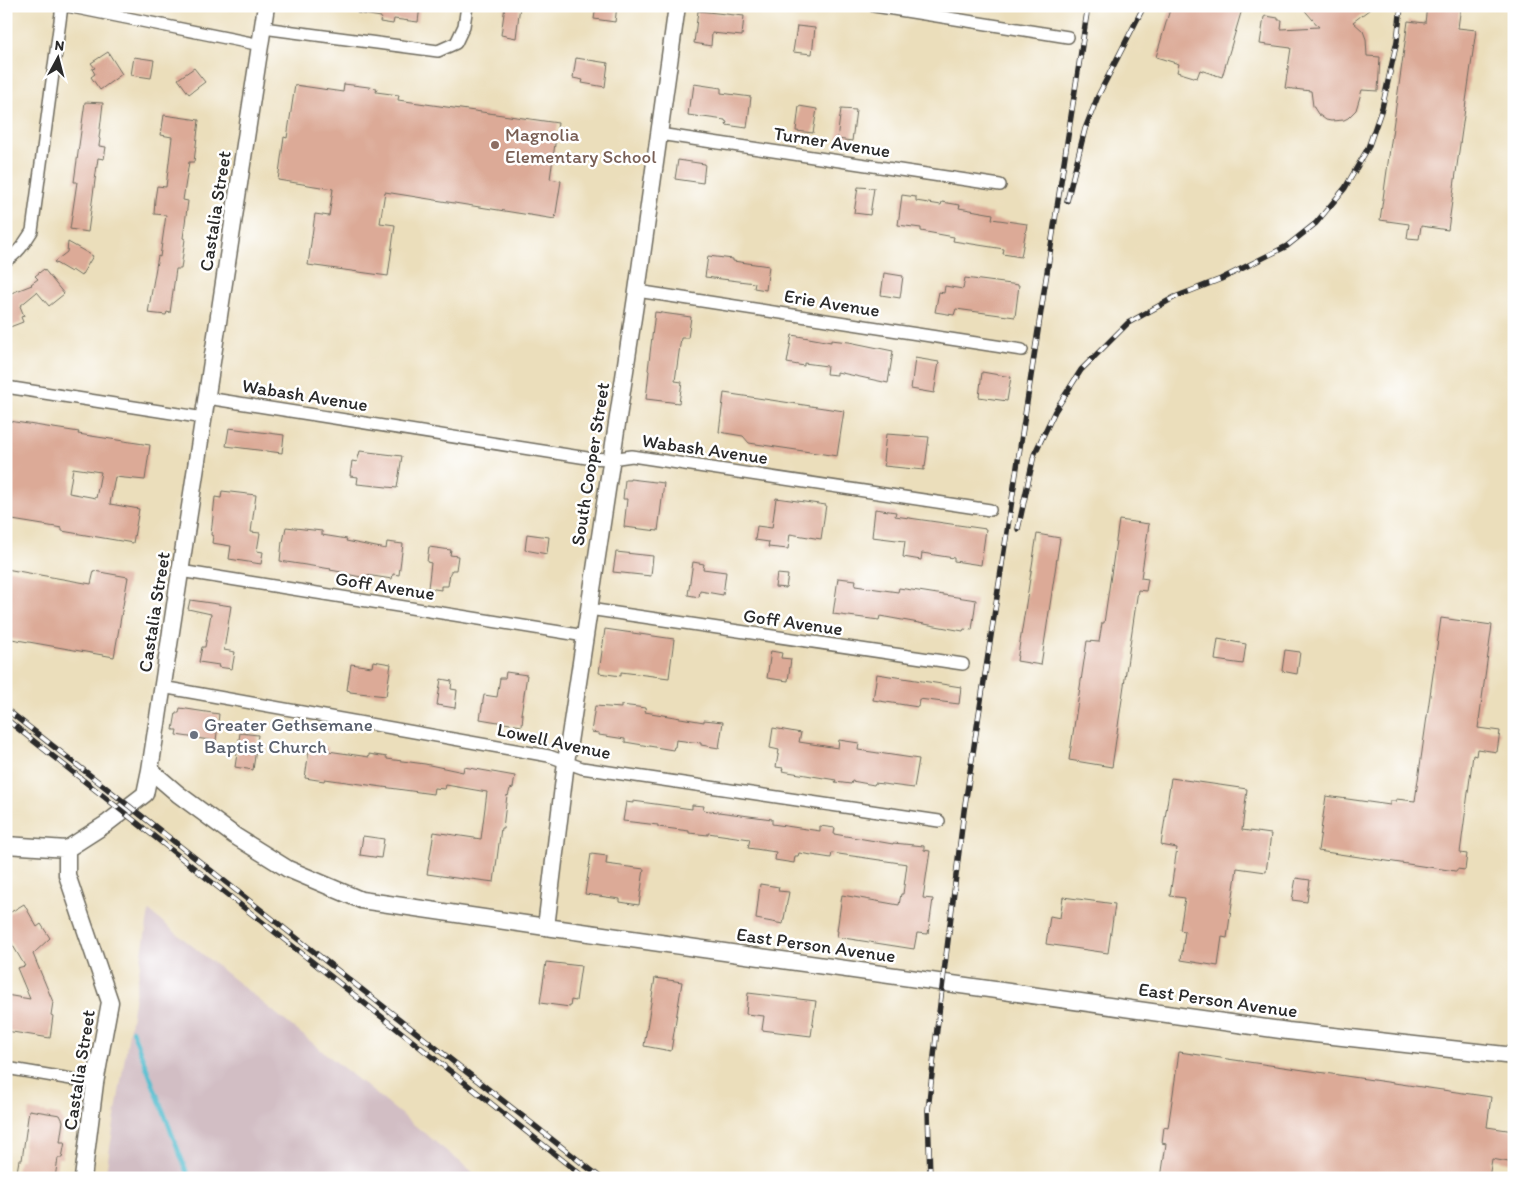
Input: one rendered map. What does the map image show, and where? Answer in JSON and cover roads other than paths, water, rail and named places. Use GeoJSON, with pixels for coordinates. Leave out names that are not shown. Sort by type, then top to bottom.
{"type":"FeatureCollection","features":[{"type":"Feature","properties":{"kind":"street"},"geometry":{"type":"LineString","coordinates":[[9,258],[22,246],[32,231],[62,6]]}},
{"type":"Feature","properties":{"kind":"street"},"geometry":{"type":"LineString","coordinates":[[67,6],[261,45]]}},
{"type":"Feature","properties":{"kind":"street","name":"Castalia Street"},"geometry":{"type":"LineString","coordinates":[[83,1178],[95,1083],[110,1002],[67,875],[67,849],[106,824],[145,794],[208,398],[266,6]]}},
{"type":"Feature","properties":{"kind":"street"},"geometry":{"type":"LineString","coordinates":[[263,28],[438,50],[456,43],[464,26],[467,6]]}},
{"type":"Feature","properties":{"kind":"street","name":"South Cooper Street"},"geometry":{"type":"LineString","coordinates":[[546,927],[566,762],[637,291],[677,6]]}},
{"type":"Feature","properties":{"kind":"street"},"geometry":{"type":"LineString","coordinates":[[874,6],[1068,37]]}},
{"type":"Feature","properties":{"kind":"street","name":"Turner Avenue"},"geometry":{"type":"LineString","coordinates":[[659,134],[1000,185]]}},
{"type":"Feature","properties":{"kind":"street","name":"Erie Avenue"},"geometry":{"type":"LineString","coordinates":[[637,291],[1022,350]]}},
{"type":"Feature","properties":{"kind":"street"},"geometry":{"type":"LineString","coordinates":[[6,388],[204,418]]}},
{"type":"Feature","properties":{"kind":"street","name":"Wabash Avenue"},"geometry":{"type":"LineString","coordinates":[[208,398],[587,458],[611,459],[632,456],[990,510]]}},
{"type":"Feature","properties":{"kind":"street","name":"Goff Avenue"},"geometry":{"type":"LineString","coordinates":[[180,571],[585,636]]}},
{"type":"Feature","properties":{"kind":"street","name":"Goff Avenue"},"geometry":{"type":"LineString","coordinates":[[589,610],[963,664]]}},
{"type":"Feature","properties":{"kind":"street","name":"Lowell Avenue"},"geometry":{"type":"LineString","coordinates":[[162,687],[546,755],[582,768],[939,821]]}},
{"type":"Feature","properties":{"kind":"street","name":"East Person Avenue"},"geometry":{"type":"LineString","coordinates":[[150,770],[178,794],[235,836],[288,869],[361,900],[1279,1030],[1514,1056]]}},
{"type":"Feature","properties":{"kind":"street"},"geometry":{"type":"LineString","coordinates":[[6,845],[67,849]]}},
{"type":"Feature","properties":{"kind":"street"},"geometry":{"type":"LineString","coordinates":[[6,1068],[95,1083]]}},
{"type":"Feature","properties":{"kind":"waterway"},"geometry":{"type":"LineString","coordinates":[[132,1030],[189,1178]]}},
{"type":"Feature","properties":{"kind":"railway"},"geometry":{"type":"LineString","coordinates":[[930,1178],[928,1110],[964,811],[1088,6]]}},
{"type":"Feature","properties":{"kind":"railway"},"geometry":{"type":"LineString","coordinates":[[1067,201],[1085,129],[1098,96],[1144,6]]}},
{"type":"Feature","properties":{"kind":"railway"},"geometry":{"type":"LineString","coordinates":[[1018,529],[1034,455],[1055,411],[1081,370],[1128,323],[1175,297],[1221,279],[1287,246],[1316,223],[1345,188],[1368,148],[1382,108],[1397,41],[1401,6]]}},
{"type":"Feature","properties":{"kind":"railway"},"geometry":{"type":"LineString","coordinates":[[6,709],[601,1178]]}},
{"type":"Feature","properties":{"kind":"railway"},"geometry":{"type":"LineString","coordinates":[[6,719],[585,1178]]}},
{"type":"Feature","properties":{"kind":"place","name":"Magnolia Elementary School"},"geometry":{"type":"Point","coordinates":[495,145]}},
{"type":"Feature","properties":{"kind":"place","name":"Greater Gethsemane Baptist Church"},"geometry":{"type":"Point","coordinates":[194,735]}}]}
